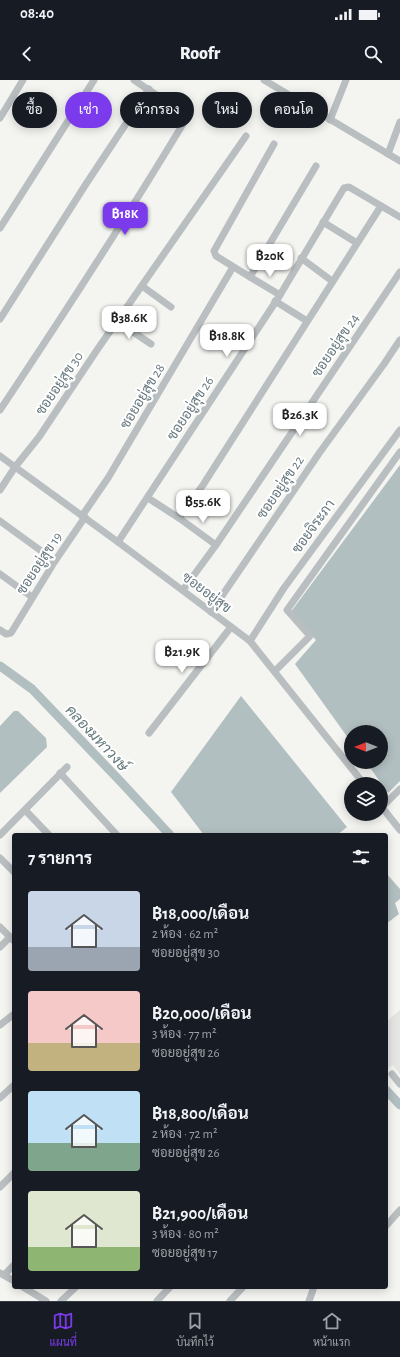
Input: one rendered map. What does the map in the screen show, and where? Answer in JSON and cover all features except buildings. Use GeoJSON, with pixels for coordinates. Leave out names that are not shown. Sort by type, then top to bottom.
{"type":"FeatureCollection","features":[{"type":"Feature","properties":{"kind":"street"},"geometry":{"type":"LineString","coordinates":[[0,118],[23,80]]}},
{"type":"Feature","properties":{"kind":"street"},"geometry":{"type":"LineString","coordinates":[[0,228],[94,80]]}},
{"type":"Feature","properties":{"kind":"street"},"geometry":{"type":"LineString","coordinates":[[0,410],[93,269],[186,119],[185,114],[134,80]]}},
{"type":"Feature","properties":{"kind":"street"},"geometry":{"type":"LineString","coordinates":[[264,80],[276,83],[330,120],[400,161]]}},
{"type":"Feature","properties":{"kind":"street"},"geometry":{"type":"LineString","coordinates":[[330,120],[346,80]]}},
{"type":"Feature","properties":{"kind":"street"},"geometry":{"type":"LineString","coordinates":[[0,319],[86,184],[149,89]]}},
{"type":"Feature","properties":{"kind":"street"},"geometry":{"type":"LineString","coordinates":[[388,154],[400,122]]}},
{"type":"Feature","properties":{"kind":"street","name":"ซอยอยู่สุข 30"},"geometry":{"type":"LineString","coordinates":[[0,490],[15,467],[39,437],[117,321],[246,136]]}},
{"type":"Feature","properties":{"kind":"street"},"geometry":{"type":"LineString","coordinates":[[274,144],[214,251],[216,256],[250,277],[307,321]]}},
{"type":"Feature","properties":{"kind":"street"},"geometry":{"type":"LineString","coordinates":[[250,277],[316,166]]}},
{"type":"Feature","properties":{"kind":"street","name":"ซอยอยู่สุข 26"},"geometry":{"type":"LineString","coordinates":[[118,542],[278,298],[344,188],[346,187],[352,189],[381,206]]}},
{"type":"Feature","properties":{"kind":"street"},"geometry":{"type":"LineString","coordinates":[[179,518],[202,485],[381,206],[400,217]]}},
{"type":"Feature","properties":{"kind":"street"},"geometry":{"type":"LineString","coordinates":[[323,222],[357,243]]}},
{"type":"Feature","properties":{"kind":"street"},"geometry":{"type":"LineString","coordinates":[[301,258],[332,281]]}},
{"type":"Feature","properties":{"kind":"street","name":"ซอยอยู่สุข 28"},"geometry":{"type":"LineString","coordinates":[[84,516],[233,267]]}},
{"type":"Feature","properties":{"kind":"street","name":"ซอยอยู่สุข 24"},"geometry":{"type":"LineString","coordinates":[[183,590],[216,545],[400,272]]}},
{"type":"Feature","properties":{"kind":"street"},"geometry":{"type":"LineString","coordinates":[[142,286],[171,308]]}},
{"type":"Feature","properties":{"kind":"street"},"geometry":{"type":"LineString","coordinates":[[117,321],[151,344]]}},
{"type":"Feature","properties":{"kind":"street","name":"ซอยอยู่สุข 22"},"geometry":{"type":"LineString","coordinates":[[212,612],[316,458],[400,340]]}},
{"type":"Feature","properties":{"kind":"street","name":"ซอยจิระภา"},"geometry":{"type":"LineString","coordinates":[[250,640],[284,588],[400,430]]}},
{"type":"Feature","properties":{"kind":"street"},"geometry":{"type":"LineString","coordinates":[[275,671],[310,636],[287,610],[400,452]]}},
{"type":"Feature","properties":{"kind":"street","name":"ซอยอยู่สุข"},"geometry":{"type":"LineString","coordinates":[[0,456],[84,516],[250,640],[358,777]]}},
{"type":"Feature","properties":{"kind":"street"},"geometry":{"type":"LineString","coordinates":[[148,498],[216,545]]}},
{"type":"Feature","properties":{"kind":"street","name":"ซอยอยู่สุข 19"},"geometry":{"type":"LineString","coordinates":[[0,630],[6,634],[11,633],[32,597],[84,516]]}},
{"type":"Feature","properties":{"kind":"street"},"geometry":{"type":"LineString","coordinates":[[0,521],[55,561]]}},
{"type":"Feature","properties":{"kind":"street"},"geometry":{"type":"LineString","coordinates":[[0,574],[32,597]]}},
{"type":"Feature","properties":{"kind":"street"},"geometry":{"type":"LineString","coordinates":[[149,733],[231,627]]}},
{"type":"Feature","properties":{"kind":"street"},"geometry":{"type":"LineString","coordinates":[[0,835],[67,767]]}},
{"type":"Feature","properties":{"kind":"street"},"geometry":{"type":"LineString","coordinates":[[60,773],[115,833]]}},
{"type":"Feature","properties":{"kind":"street"},"geometry":{"type":"LineString","coordinates":[[388,800],[400,789]]}},
{"type":"Feature","properties":{"kind":"street"},"geometry":{"type":"LineString","coordinates":[[24,810],[47,833]]}},
{"type":"Feature","properties":{"kind":"street"},"geometry":{"type":"LineString","coordinates":[[388,815],[400,830]]}},
{"type":"Feature","properties":{"kind":"street"},"geometry":{"type":"LineString","coordinates":[[0,858],[12,870]]}},
{"type":"Feature","properties":{"kind":"street"},"geometry":{"type":"LineString","coordinates":[[0,927],[12,939],[0,946]]}},
{"type":"Feature","properties":{"kind":"street"},"geometry":{"type":"LineString","coordinates":[[0,1025],[12,1016]]}},
{"type":"Feature","properties":{"kind":"street"},"geometry":{"type":"LineString","coordinates":[[392,1074],[400,1084]]}},
{"type":"Feature","properties":{"kind":"street"},"geometry":{"type":"LineString","coordinates":[[0,1098],[12,1087]]}},
{"type":"Feature","properties":{"kind":"street"},"geometry":{"type":"LineString","coordinates":[[0,1187],[12,1175]]}},
{"type":"Feature","properties":{"kind":"street"},"geometry":{"type":"LineString","coordinates":[[388,1224],[400,1210]]}},
{"type":"Feature","properties":{"kind":"street"},"geometry":{"type":"LineString","coordinates":[[12,1266],[2,1274],[12,1280]]}},
{"type":"Feature","properties":{"kind":"street"},"geometry":{"type":"LineString","coordinates":[[26,1289],[46,1301]]}},
{"type":"Feature","properties":{"kind":"street"},"geometry":{"type":"LineString","coordinates":[[61,1301],[74,1289]]}},
{"type":"Feature","properties":{"kind":"street"},"geometry":{"type":"LineString","coordinates":[[157,1301],[168,1289]]}},
{"type":"Feature","properties":{"kind":"street"},"geometry":{"type":"LineString","coordinates":[[230,1301],[241,1289]]}},
{"type":"Feature","properties":{"kind":"street"},"geometry":{"type":"LineString","coordinates":[[309,1301],[313,1289]]}},
{"type":"Feature","properties":{"kind":"shaded area"},"geometry":{"type":"Polygon","coordinates":[[[400,465],[400,781],[388,793],[388,777],[377,777],[371,769],[388,769],[388,725],[344,725],[344,732],[295,664],[316,640],[290,613],[400,465]]]}},
{"type":"Feature","properties":{"kind":"shaded area"},"geometry":{"type":"Polygon","coordinates":[[[241,696],[347,827],[340,833],[202,833],[171,792],[241,696]]]}},
{"type":"Feature","properties":{"kind":"shaded area"},"geometry":{"type":"Polygon","coordinates":[[[14,711],[18,711],[46,738],[47,747],[0,793],[0,726],[14,711]]]}},
{"type":"Feature","properties":{"kind":"shaded area"},"geometry":{"type":"Polygon","coordinates":[[[388,875],[400,889],[400,899],[395,903],[399,914],[388,922],[388,875]]]}},
{"type":"Feature","properties":{"kind":"shaded area"},"geometry":{"type":"Polygon","coordinates":[[[400,1010],[400,1075],[393,1065],[388,1068],[388,1020],[400,1010]]]}},
{"type":"Feature","properties":{"kind":"waterway","name":"คลองมหาวงษ์"},"geometry":{"type":"LineString","coordinates":[[0,666],[32,689],[168,833]]}},
{"type":"Feature","properties":{"kind":"waterway","name":"คลองมหาวงษ์"},"geometry":{"type":"LineString","coordinates":[[388,1092],[400,1105]]}}]}
